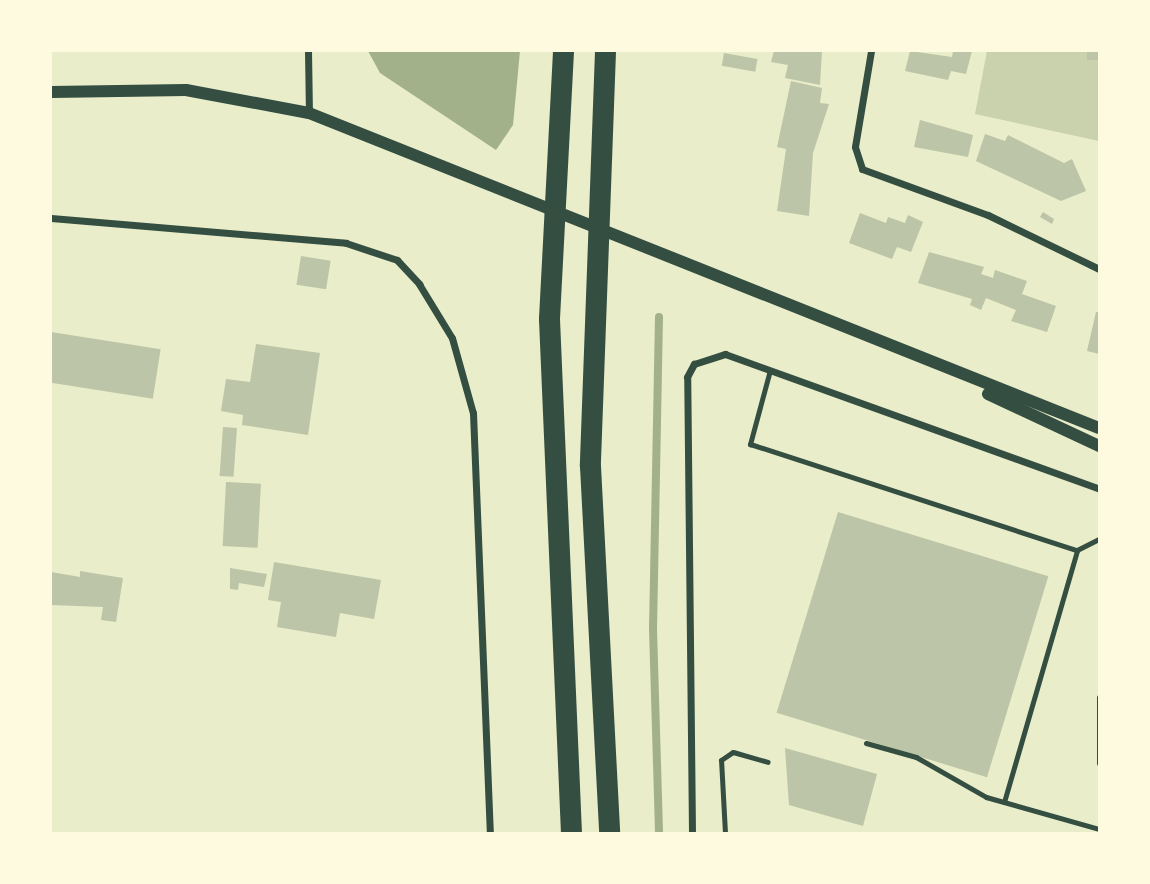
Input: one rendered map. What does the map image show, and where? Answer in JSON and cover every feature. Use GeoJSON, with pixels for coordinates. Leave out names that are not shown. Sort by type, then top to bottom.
{"type":"FeatureCollection","features":[{"type":"Feature","properties":{"kind":"highway"},"geometry":{"type":"LineString","coordinates":[[563,51],[549,319],[570,833]]}},
{"type":"Feature","properties":{"kind":"highway"},"geometry":{"type":"LineString","coordinates":[[605,51],[590,466],[609,833]]}},
{"type":"Feature","properties":{"kind":"street"},"geometry":{"type":"LineString","coordinates":[[308,51],[309,113]]}},
{"type":"Feature","properties":{"kind":"street"},"geometry":{"type":"LineString","coordinates":[[870,51],[855,147],[862,169],[988,215],[1099,269]]}},
{"type":"Feature","properties":{"kind":"street"},"geometry":{"type":"LineString","coordinates":[[51,92],[186,90],[309,113],[902,354],[1099,428]]}},
{"type":"Feature","properties":{"kind":"street"},"geometry":{"type":"LineString","coordinates":[[51,218],[346,243],[397,260],[419,284],[452,338],[474,413],[490,833]]}},
{"type":"Feature","properties":{"kind":"street"},"geometry":{"type":"LineString","coordinates":[[902,354],[1099,446]]}},
{"type":"Feature","properties":{"kind":"street"},"geometry":{"type":"LineString","coordinates":[[692,833],[687,377],[708,355],[770,370],[1099,489]]}},
{"type":"Feature","properties":{"kind":"lane"},"geometry":{"type":"LineString","coordinates":[[770,370],[750,444],[1077,550],[1099,539]]}},
{"type":"Feature","properties":{"kind":"lane"},"geometry":{"type":"LineString","coordinates":[[1004,802],[1077,550]]}},
{"type":"Feature","properties":{"kind":"lane"},"geometry":{"type":"LineString","coordinates":[[1099,696],[1099,764]]}},
{"type":"Feature","properties":{"kind":"lane"},"geometry":{"type":"LineString","coordinates":[[866,743],[916,757],[964,788],[1099,829]]}},
{"type":"Feature","properties":{"kind":"lane"},"geometry":{"type":"LineString","coordinates":[[725,833],[721,760],[733,752],[768,762]]}},
{"type":"Feature","properties":{"kind":"shaded area"},"geometry":{"type":"Polygon","coordinates":[[[368,51],[520,51],[513,125],[496,150],[380,73],[368,51]]]}},
{"type":"Feature","properties":{"kind":"shaded area"},"geometry":{"type":"Polygon","coordinates":[[[987,51],[1099,51],[1099,141],[975,114],[987,51]]]}},
{"type":"Feature","properties":{"kind":"building"},"geometry":{"type":"Polygon","coordinates":[[[774,51],[822,51],[820,85],[785,78],[788,65],[771,62],[774,51]]]}},
{"type":"Feature","properties":{"kind":"building"},"geometry":{"type":"Polygon","coordinates":[[[910,51],[952,57],[953,51],[972,51],[966,74],[951,71],[948,80],[905,71],[910,51]]]}},
{"type":"Feature","properties":{"kind":"building"},"geometry":{"type":"Polygon","coordinates":[[[1087,51],[1099,51],[1099,60],[1087,60],[1087,51]]]}},
{"type":"Feature","properties":{"kind":"building"},"geometry":{"type":"Polygon","coordinates":[[[724,53],[757,59],[755,72],[722,66],[724,53]]]}},
{"type":"Feature","properties":{"kind":"building"},"geometry":{"type":"Polygon","coordinates":[[[791,81],[822,88],[820,103],[829,104],[813,153],[809,216],[777,211],[786,149],[777,147],[791,81]]]}},
{"type":"Feature","properties":{"kind":"building"},"geometry":{"type":"Polygon","coordinates":[[[920,120],[973,135],[968,157],[914,147],[920,120]]]}},
{"type":"Feature","properties":{"kind":"building"},"geometry":{"type":"Polygon","coordinates":[[[985,134],[1005,141],[1008,135],[1064,163],[1072,159],[1086,191],[1061,201],[976,161],[985,134]]]}},
{"type":"Feature","properties":{"kind":"building"},"geometry":{"type":"Polygon","coordinates":[[[1043,212],[1054,219],[1052,224],[1040,217],[1043,212]]]}},
{"type":"Feature","properties":{"kind":"building"},"geometry":{"type":"Polygon","coordinates":[[[860,213],[886,223],[888,217],[905,223],[908,215],[923,222],[911,252],[897,247],[892,259],[849,243],[860,213]]]}},
{"type":"Feature","properties":{"kind":"building"},"geometry":{"type":"Polygon","coordinates":[[[929,252],[984,267],[981,274],[993,278],[995,270],[1027,281],[1022,294],[1056,306],[1047,332],[1011,321],[1016,310],[986,298],[981,310],[970,305],[972,299],[918,283],[929,252]]]}},
{"type":"Feature","properties":{"kind":"building"},"geometry":{"type":"Polygon","coordinates":[[[301,256],[331,261],[326,289],[296,285],[301,256]]]}},
{"type":"Feature","properties":{"kind":"building"},"geometry":{"type":"Polygon","coordinates":[[[1096,312],[1099,312],[1099,354],[1087,351],[1096,312]]]}},
{"type":"Feature","properties":{"kind":"building"},"geometry":{"type":"Polygon","coordinates":[[[51,332],[161,349],[153,399],[51,383],[51,332]]]}},
{"type":"Feature","properties":{"kind":"building"},"geometry":{"type":"Polygon","coordinates":[[[256,344],[320,353],[308,435],[242,425],[243,415],[221,411],[226,379],[250,382],[256,344]]]}},
{"type":"Feature","properties":{"kind":"building"},"geometry":{"type":"Polygon","coordinates":[[[223,427],[237,428],[234,477],[220,476],[223,427]]]}},
{"type":"Feature","properties":{"kind":"building"},"geometry":{"type":"Polygon","coordinates":[[[226,482],[261,484],[258,548],[223,546],[226,482]]]}},
{"type":"Feature","properties":{"kind":"building"},"geometry":{"type":"Polygon","coordinates":[[[838,512],[1048,576],[987,777],[777,713],[838,512]]]}},
{"type":"Feature","properties":{"kind":"building"},"geometry":{"type":"Polygon","coordinates":[[[274,562],[381,580],[374,619],[340,613],[336,637],[277,627],[281,602],[268,600],[274,562]]]}},
{"type":"Feature","properties":{"kind":"building"},"geometry":{"type":"Polygon","coordinates":[[[230,568],[267,574],[264,587],[239,583],[238,590],[230,589],[230,568]]]}},
{"type":"Feature","properties":{"kind":"building"},"geometry":{"type":"Polygon","coordinates":[[[80,571],[123,578],[116,622],[101,620],[103,607],[51,605],[51,572],[80,577],[80,571]]]}},
{"type":"Feature","properties":{"kind":"building"},"geometry":{"type":"Polygon","coordinates":[[[785,748],[877,774],[863,826],[789,805],[785,748]]]}},
{"type":"Feature","properties":{"kind":"waterway"},"geometry":{"type":"LineString","coordinates":[[659,317],[653,629],[659,833]]}}]}
